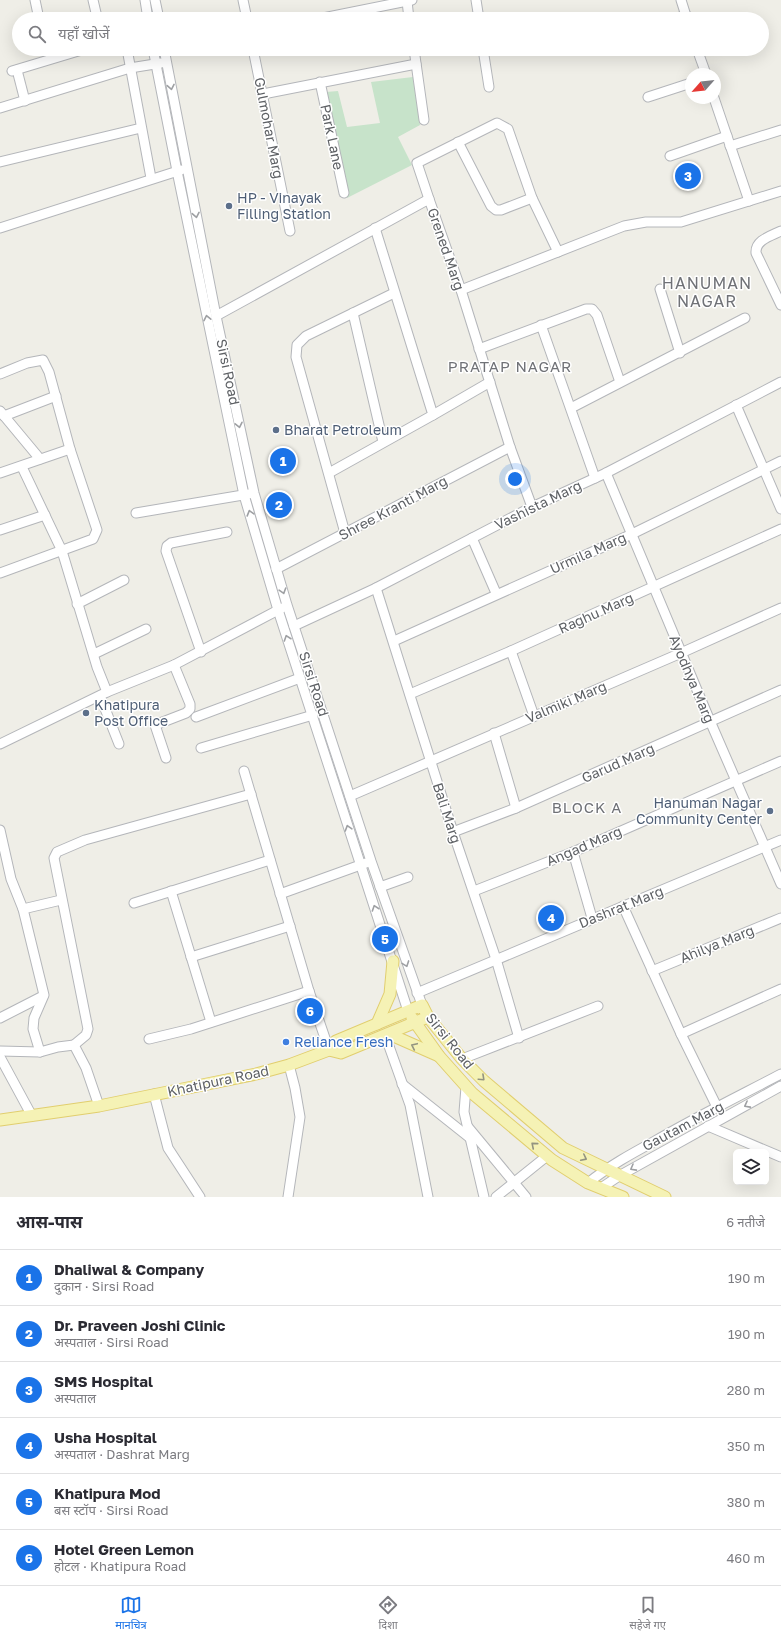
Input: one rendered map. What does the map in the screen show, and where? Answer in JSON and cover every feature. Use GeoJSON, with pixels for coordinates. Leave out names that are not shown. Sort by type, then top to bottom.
{"type":"FeatureCollection","features":[{"type":"Feature","properties":{"kind":"main road"},"geometry":{"type":"LineString","coordinates":[[377,1024],[390,994],[393,961]]}},
{"type":"Feature","properties":{"kind":"main road"},"geometry":{"type":"LineString","coordinates":[[329,1050],[336,1041],[422,1005]]}},
{"type":"Feature","properties":{"kind":"main road","name":"Sirsi Road"},"geometry":{"type":"LineString","coordinates":[[422,1005],[428,1017],[462,1059],[484,1081],[563,1148],[665,1197]]}},
{"type":"Feature","properties":{"kind":"main road","name":"Sirsi Road"},"geometry":{"type":"LineString","coordinates":[[408,1011],[439,1056],[466,1087],[547,1156],[588,1183],[623,1197]]}},
{"type":"Feature","properties":{"kind":"main road","name":"Khatipura Road"},"geometry":{"type":"LineString","coordinates":[[0,1120],[99,1106],[256,1074],[289,1065],[329,1050],[340,1053],[428,1017]]}},
{"type":"Feature","properties":{"kind":"main road"},"geometry":{"type":"LineString","coordinates":[[387,1034],[439,1056]]}},
{"type":"Feature","properties":{"kind":"street"},"geometry":{"type":"LineString","coordinates":[[35,0],[38,12]]}},
{"type":"Feature","properties":{"kind":"street"},"geometry":{"type":"LineString","coordinates":[[93,0],[96,12]]}},
{"type":"Feature","properties":{"kind":"street"},"geometry":{"type":"LineString","coordinates":[[145,0],[147,12]]}},
{"type":"Feature","properties":{"kind":"street"},"geometry":{"type":"LineString","coordinates":[[156,0],[158,12]]}},
{"type":"Feature","properties":{"kind":"street"},"geometry":{"type":"LineString","coordinates":[[243,0],[246,12]]}},
{"type":"Feature","properties":{"kind":"street"},"geometry":{"type":"LineString","coordinates":[[352,12],[409,0],[409,12]]}},
{"type":"Feature","properties":{"kind":"street"},"geometry":{"type":"LineString","coordinates":[[476,0],[478,12]]}},
{"type":"Feature","properties":{"kind":"street"},"geometry":{"type":"LineString","coordinates":[[681,0],[685,12]]}},
{"type":"Feature","properties":{"kind":"street"},"geometry":{"type":"LineString","coordinates":[[25,101],[15,70],[62,56]]}},
{"type":"Feature","properties":{"kind":"street"},"geometry":{"type":"LineString","coordinates":[[128,56],[151,178]]}},
{"type":"Feature","properties":{"kind":"street","name":"Sirsi Road"},"geometry":{"type":"LineString","coordinates":[[154,56],[176,171],[244,495],[278,610],[408,1011]]}},
{"type":"Feature","properties":{"kind":"street","name":"Sirsi Road"},"geometry":{"type":"LineString","coordinates":[[166,56],[166,62],[216,316],[254,493],[287,605],[371,861],[422,1005]]}},
{"type":"Feature","properties":{"kind":"street","name":"Gulmohar Marg"},"geometry":{"type":"LineString","coordinates":[[255,56],[290,231]]}},
{"type":"Feature","properties":{"kind":"street"},"geometry":{"type":"LineString","coordinates":[[415,56],[424,120]]}},
{"type":"Feature","properties":{"kind":"street"},"geometry":{"type":"LineString","coordinates":[[484,56],[489,87]]}},
{"type":"Feature","properties":{"kind":"street"},"geometry":{"type":"LineString","coordinates":[[700,56],[704,68]]}},
{"type":"Feature","properties":{"kind":"street"},"geometry":{"type":"LineString","coordinates":[[0,108],[130,68],[166,62]]}},
{"type":"Feature","properties":{"kind":"street"},"geometry":{"type":"LineString","coordinates":[[263,94],[416,64]]}},
{"type":"Feature","properties":{"kind":"street","name":"Park Lane"},"geometry":{"type":"LineString","coordinates":[[320,82],[344,193]]}},
{"type":"Feature","properties":{"kind":"street"},"geometry":{"type":"LineString","coordinates":[[648,97],[685,85]]}},
{"type":"Feature","properties":{"kind":"street"},"geometry":{"type":"LineString","coordinates":[[716,104],[749,201]]}},
{"type":"Feature","properties":{"kind":"street"},"geometry":{"type":"LineString","coordinates":[[429,199],[417,163],[497,123],[508,129],[532,198],[558,252]]}},
{"type":"Feature","properties":{"kind":"street"},"geometry":{"type":"LineString","coordinates":[[0,162],[142,128]]}},
{"type":"Feature","properties":{"kind":"street"},"geometry":{"type":"LineString","coordinates":[[730,146],[781,130]]}},
{"type":"Feature","properties":{"kind":"street"},"geometry":{"type":"LineString","coordinates":[[670,156],[727,136]]}},
{"type":"Feature","properties":{"kind":"street"},"geometry":{"type":"LineString","coordinates":[[458,142],[491,206],[496,210],[501,210],[532,198]]}},
{"type":"Feature","properties":{"kind":"street"},"geometry":{"type":"LineString","coordinates":[[0,228],[151,178],[187,168]]}},
{"type":"Feature","properties":{"kind":"street"},"geometry":{"type":"LineString","coordinates":[[461,290],[624,226],[646,222],[681,222],[781,191]]}},
{"type":"Feature","properties":{"kind":"street","name":"Grened Marg"},"geometry":{"type":"LineString","coordinates":[[216,316],[429,199],[461,290],[510,447],[532,507]]}},
{"type":"Feature","properties":{"kind":"street"},"geometry":{"type":"LineString","coordinates":[[375,228],[433,415]]}},
{"type":"Feature","properties":{"kind":"street"},"geometry":{"type":"LineString","coordinates":[[780,303],[756,253],[756,248],[759,243],[781,231]]}},
{"type":"Feature","properties":{"kind":"street"},"geometry":{"type":"LineString","coordinates":[[660,289],[680,353]]}},
{"type":"Feature","properties":{"kind":"street"},"geometry":{"type":"LineString","coordinates":[[345,533],[296,357],[297,345],[306,336],[394,292]]}},
{"type":"Feature","properties":{"kind":"street"},"geometry":{"type":"LineString","coordinates":[[479,349],[586,309],[592,309],[597,315],[620,382]]}},
{"type":"Feature","properties":{"kind":"street"},"geometry":{"type":"LineString","coordinates":[[353,313],[383,442]]}},
{"type":"Feature","properties":{"kind":"street"},"geometry":{"type":"LineString","coordinates":[[571,408],[680,353],[745,318]]}},
{"type":"Feature","properties":{"kind":"street"},"geometry":{"type":"LineString","coordinates":[[541,325],[595,478]]}},
{"type":"Feature","properties":{"kind":"street"},"geometry":{"type":"LineString","coordinates":[[0,374],[26,363],[42,360],[49,372],[70,449],[97,530],[93,539],[0,573]]}},
{"type":"Feature","properties":{"kind":"street"},"geometry":{"type":"LineString","coordinates":[[329,473],[490,382]]}},
{"type":"Feature","properties":{"kind":"street","name":"Vashista Marg"},"geometry":{"type":"LineString","coordinates":[[294,626],[376,588],[532,507],[606,473],[781,382]]}},
{"type":"Feature","properties":{"kind":"street"},"geometry":{"type":"LineString","coordinates":[[40,459],[2,413],[56,396]]}},
{"type":"Feature","properties":{"kind":"street"},"geometry":{"type":"LineString","coordinates":[[736,406],[765,468],[781,509]]}},
{"type":"Feature","properties":{"kind":"street","name":"Shree Kranti Marg"},"geometry":{"type":"LineString","coordinates":[[276,569],[510,447]]}},
{"type":"Feature","properties":{"kind":"street"},"geometry":{"type":"LineString","coordinates":[[0,473],[22,467],[70,449]]}},
{"type":"Feature","properties":{"kind":"street","name":"Urmila Marg"},"geometry":{"type":"LineString","coordinates":[[394,641],[632,534],[781,461]]}},
{"type":"Feature","properties":{"kind":"street"},"geometry":{"type":"LineString","coordinates":[[22,467],[62,551],[77,604],[94,654],[103,694],[119,744]]}},
{"type":"Feature","properties":{"kind":"street","name":"Ayodhya Marg"},"geometry":{"type":"LineString","coordinates":[[606,473],[735,780],[781,884]]}},
{"type":"Feature","properties":{"kind":"street"},"geometry":{"type":"LineString","coordinates":[[136,513],[254,493]]}},
{"type":"Feature","properties":{"kind":"street"},"geometry":{"type":"LineString","coordinates":[[0,530],[45,515]]}},
{"type":"Feature","properties":{"kind":"street","name":"Raghu Marg"},"geometry":{"type":"LineString","coordinates":[[410,694],[511,651],[781,529]]}},
{"type":"Feature","properties":{"kind":"street"},"geometry":{"type":"LineString","coordinates":[[201,652],[166,551],[167,546],[171,543],[227,532]]}},
{"type":"Feature","properties":{"kind":"street"},"geometry":{"type":"LineString","coordinates":[[472,538],[496,594]]}},
{"type":"Feature","properties":{"kind":"street"},"geometry":{"type":"LineString","coordinates":[[77,604],[124,580]]}},
{"type":"Feature","properties":{"kind":"street","name":"Bali Marg"},"geometry":{"type":"LineString","coordinates":[[376,588],[394,641],[453,832],[496,959],[519,1038]]}},
{"type":"Feature","properties":{"kind":"street"},"geometry":{"type":"LineString","coordinates":[[0,744],[103,694],[174,665],[201,652],[287,605]]}},
{"type":"Feature","properties":{"kind":"street","name":"Valmiki Marg"},"geometry":{"type":"LineString","coordinates":[[350,796],[681,653],[781,608]]}},
{"type":"Feature","properties":{"kind":"street"},"geometry":{"type":"LineString","coordinates":[[94,654],[146,629]]}},
{"type":"Feature","properties":{"kind":"street"},"geometry":{"type":"LineString","coordinates":[[511,651],[534,716]]}},
{"type":"Feature","properties":{"kind":"street"},"geometry":{"type":"LineString","coordinates":[[166,758],[155,725],[186,713],[190,709],[190,704],[174,665]]}},
{"type":"Feature","properties":{"kind":"street"},"geometry":{"type":"LineString","coordinates":[[196,717],[300,678]]}},
{"type":"Feature","properties":{"kind":"street","name":"Garud Marg"},"geometry":{"type":"LineString","coordinates":[[453,832],[516,808],[781,690]]}},
{"type":"Feature","properties":{"kind":"street"},"geometry":{"type":"LineString","coordinates":[[201,748],[313,715]]}},
{"type":"Feature","properties":{"kind":"street"},"geometry":{"type":"LineString","coordinates":[[494,733],[516,808]]}},
{"type":"Feature","properties":{"kind":"street","name":"Angad Marg"},"geometry":{"type":"LineString","coordinates":[[474,891],[573,852],[781,761]]}},
{"type":"Feature","properties":{"kind":"street"},"geometry":{"type":"LineString","coordinates":[[244,771],[309,991],[329,1050]]}},
{"type":"Feature","properties":{"kind":"street"},"geometry":{"type":"LineString","coordinates":[[0,1051],[40,1052],[74,1044],[86,1036],[88,1029],[61,900],[54,858],[57,852],[85,840],[251,794]]}},
{"type":"Feature","properties":{"kind":"street"},"geometry":{"type":"LineString","coordinates":[[0,830],[11,879],[23,909],[44,995],[34,1018],[33,1029],[40,1052]]}},
{"type":"Feature","properties":{"kind":"street","name":"Dashrat Marg"},"geometry":{"type":"LineString","coordinates":[[417,993],[592,918],[781,840]]}},
{"type":"Feature","properties":{"kind":"street"},"geometry":{"type":"LineString","coordinates":[[573,852],[592,918]]}},
{"type":"Feature","properties":{"kind":"street"},"geometry":{"type":"LineString","coordinates":[[451,857],[460,853]]}},
{"type":"Feature","properties":{"kind":"street"},"geometry":{"type":"LineString","coordinates":[[134,902],[270,860]]}},
{"type":"Feature","properties":{"kind":"street"},"geometry":{"type":"LineString","coordinates":[[280,894],[371,861]]}},
{"type":"Feature","properties":{"kind":"street"},"geometry":{"type":"LineString","coordinates":[[380,887],[408,877]]}},
{"type":"Feature","properties":{"kind":"street"},"geometry":{"type":"LineString","coordinates":[[171,891],[211,1022]]}},
{"type":"Feature","properties":{"kind":"street"},"geometry":{"type":"LineString","coordinates":[[23,909],[61,900]]}},
{"type":"Feature","properties":{"kind":"street"},"geometry":{"type":"LineString","coordinates":[[623,906],[681,1034],[717,1107]]}},
{"type":"Feature","properties":{"kind":"street","name":"Ahilya Marg"},"geometry":{"type":"LineString","coordinates":[[652,971],[781,918]]}},
{"type":"Feature","properties":{"kind":"street"},"geometry":{"type":"LineString","coordinates":[[191,957],[290,926]]}},
{"type":"Feature","properties":{"kind":"street"},"geometry":{"type":"LineString","coordinates":[[681,1034],[781,988]]}},
{"type":"Feature","properties":{"kind":"street"},"geometry":{"type":"LineString","coordinates":[[149,1038],[211,1022],[309,991]]}},
{"type":"Feature","properties":{"kind":"street"},"geometry":{"type":"LineString","coordinates":[[0,1018],[44,995]]}},
{"type":"Feature","properties":{"kind":"street"},"geometry":{"type":"LineString","coordinates":[[462,1059],[598,1006]]}},
{"type":"Feature","properties":{"kind":"street"},"geometry":{"type":"LineString","coordinates":[[387,1034],[410,1105],[428,1197]]}},
{"type":"Feature","properties":{"kind":"street"},"geometry":{"type":"LineString","coordinates":[[74,1044],[86,1068],[99,1106]]}},
{"type":"Feature","properties":{"kind":"street"},"geometry":{"type":"LineString","coordinates":[[0,1058],[32,1116]]}},
{"type":"Feature","properties":{"kind":"street"},"geometry":{"type":"LineString","coordinates":[[288,1197],[300,1117],[289,1065]]}},
{"type":"Feature","properties":{"kind":"street","name":"Gautam Marg"},"geometry":{"type":"LineString","coordinates":[[588,1183],[605,1169],[717,1107],[781,1074]]}},
{"type":"Feature","properties":{"kind":"street"},"geometry":{"type":"LineString","coordinates":[[402,1084],[470,1138]]}},
{"type":"Feature","properties":{"kind":"street","name":"Gautam Marg"},"geometry":{"type":"LineString","coordinates":[[601,1188],[619,1176],[781,1086]]}},
{"type":"Feature","properties":{"kind":"street"},"geometry":{"type":"LineString","coordinates":[[466,1087],[464,1112],[484,1197]]}},
{"type":"Feature","properties":{"kind":"street"},"geometry":{"type":"LineString","coordinates":[[154,1094],[168,1148],[200,1197]]}},
{"type":"Feature","properties":{"kind":"street"},"geometry":{"type":"LineString","coordinates":[[467,1126],[526,1197]]}},
{"type":"Feature","properties":{"kind":"street"},"geometry":{"type":"LineString","coordinates":[[708,1126],[781,1157]]}},
{"type":"Feature","properties":{"kind":"street"},"geometry":{"type":"LineString","coordinates":[[496,1197],[547,1156]]}},
{"type":"Feature","properties":{"kind":"green space"},"geometry":{"type":"Polygon","coordinates":[[[413,77],[420,125],[398,137],[412,165],[347,198],[326,92],[338,91],[347,127],[380,123],[371,82],[413,77]]]}},
{"type":"Feature","properties":{"kind":"place","name":"SMS Hospital"},"geometry":{"type":"Point","coordinates":[688,176]}},
{"type":"Feature","properties":{"kind":"place","name":"HP - Vinayak Filling Station"},"geometry":{"type":"Point","coordinates":[229,206]}},
{"type":"Feature","properties":{"kind":"place","name":"Bharat Petroleum"},"geometry":{"type":"Point","coordinates":[276,430]}},
{"type":"Feature","properties":{"kind":"place","name":"Dhaliwal & Company"},"geometry":{"type":"Point","coordinates":[283,461]}},
{"type":"Feature","properties":{"kind":"place","name":"Dr. Praveen Joshi Clinic"},"geometry":{"type":"Point","coordinates":[279,505]}},
{"type":"Feature","properties":{"kind":"place","name":"Khatipura Post Office"},"geometry":{"type":"Point","coordinates":[86,713]}},
{"type":"Feature","properties":{"kind":"place","name":"Hanuman Nagar Community Center"},"geometry":{"type":"Point","coordinates":[770,811]}},
{"type":"Feature","properties":{"kind":"place","name":"Usha Hospital"},"geometry":{"type":"Point","coordinates":[551,918]}},
{"type":"Feature","properties":{"kind":"place","name":"Khatipura Mod"},"geometry":{"type":"Point","coordinates":[385,939]}},
{"type":"Feature","properties":{"kind":"place","name":"Hotel Green Lemon"},"geometry":{"type":"Point","coordinates":[310,1011]}},
{"type":"Feature","properties":{"kind":"place","name":"Reliance Fresh"},"geometry":{"type":"Point","coordinates":[286,1042]}},
{"type":"Feature","properties":{"kind":"district","name":"HANUMAN NAGAR"},"geometry":{"type":"Point","coordinates":[707,292]}},
{"type":"Feature","properties":{"kind":"district","name":"PRATAP NAGAR"},"geometry":{"type":"Point","coordinates":[510,367]}},
{"type":"Feature","properties":{"kind":"district","name":"BLOCK A"},"geometry":{"type":"Point","coordinates":[587,808]}}]}
